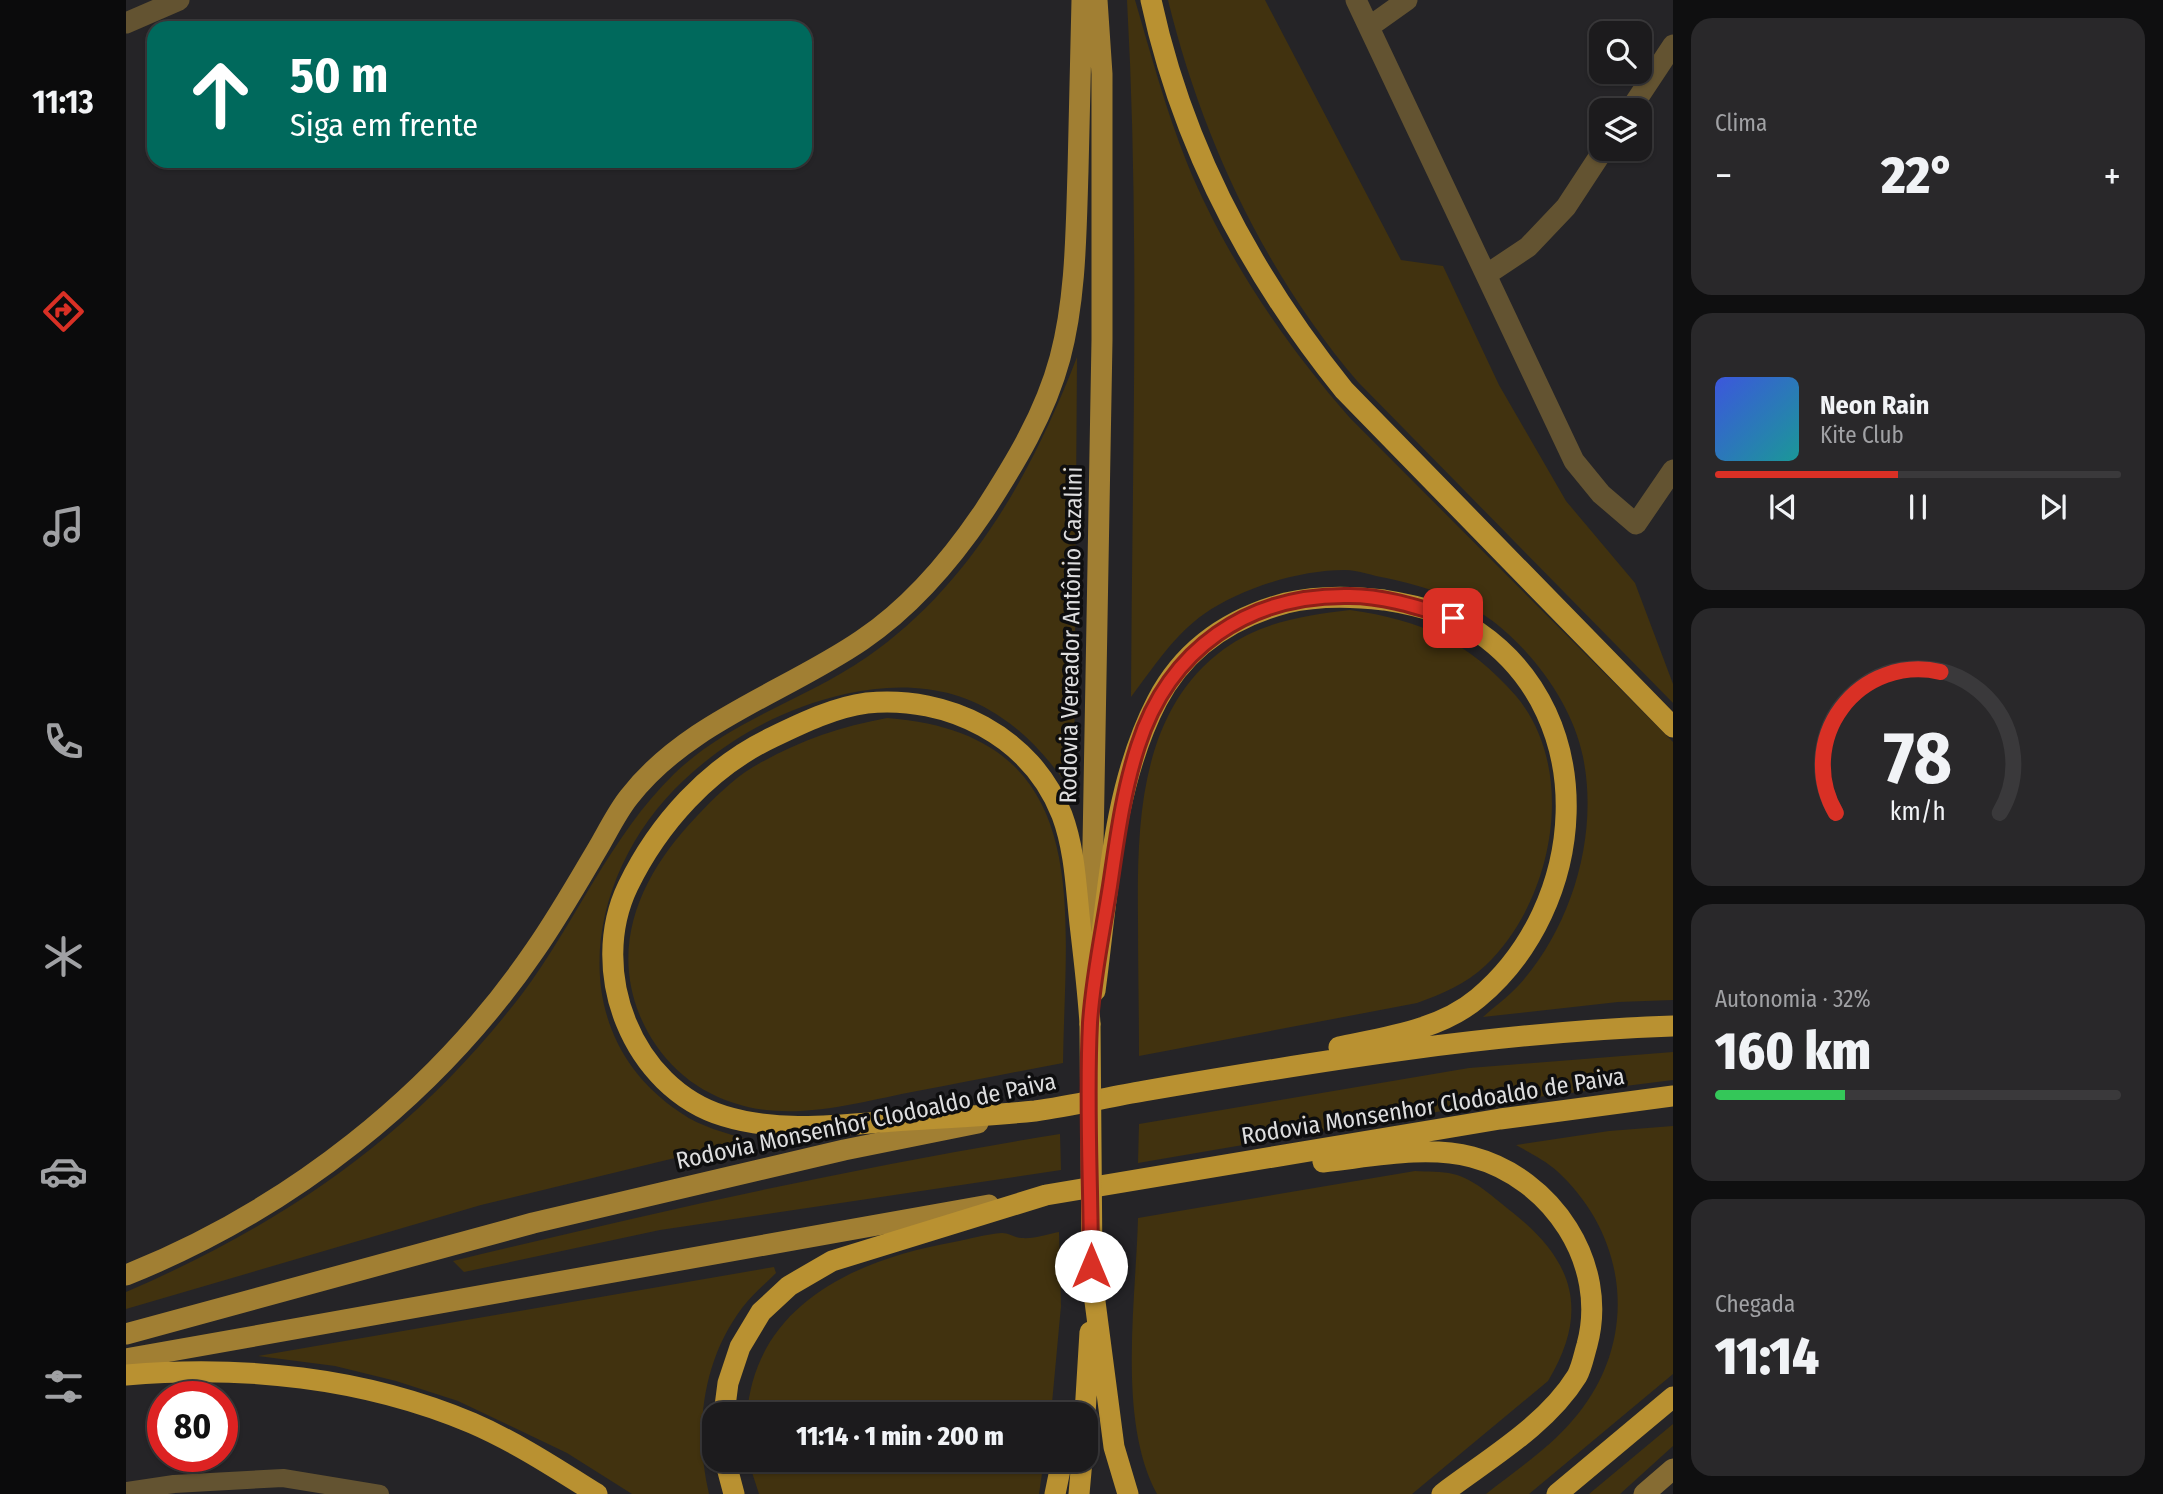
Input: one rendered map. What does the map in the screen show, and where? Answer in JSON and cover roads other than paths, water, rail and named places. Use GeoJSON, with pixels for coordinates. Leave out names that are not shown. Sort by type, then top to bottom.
{"type":"FeatureCollection","features":[{"type":"Feature","properties":{"kind":"highway"},"geometry":{"type":"LineString","coordinates":[[1151,0],[1176,91],[1210,179],[1260,276],[1304,341],[1344,390],[1673,727]]}},
{"type":"Feature","properties":{"kind":"highway"},"geometry":{"type":"LineString","coordinates":[[1090,1022],[1121,808],[1138,744],[1158,700],[1182,663],[1216,632],[1257,611],[1299,600],[1351,596],[1404,603],[1453,618],[1479,633],[1513,665],[1543,705],[1560,749],[1566,808],[1562,867],[1543,919],[1514,963],[1477,1000],[1432,1025],[1144,1091]]}},
{"type":"Feature","properties":{"kind":"highway"},"geometry":{"type":"LineString","coordinates":[[1038,1110],[827,1126],[771,1125],[722,1116],[678,1093],[646,1060],[623,1017],[613,979],[613,934],[625,893],[645,853],[677,810],[715,775],[765,740],[817,717],[864,703],[906,703],[973,718],[1010,744],[1042,780],[1061,813],[1073,856],[1090,1022]]}},
{"type":"Feature","properties":{"kind":"highway","name":"Rodovia Vereador Antônio Cazalini"},"geometry":{"type":"LineString","coordinates":[[1090,1022],[1091,1269]]}},
{"type":"Feature","properties":{"kind":"highway","name":"Rodovia Monsenhor Clodoaldo de Paiva"},"geometry":{"type":"LineString","coordinates":[[1038,1110],[1443,1045],[1534,1034],[1673,1026]]}},
{"type":"Feature","properties":{"kind":"highway","name":"Rodovia Monsenhor Clodoaldo de Paiva"},"geometry":{"type":"LineString","coordinates":[[1046,1195],[1540,1113],[1673,1096]]}},
{"type":"Feature","properties":{"kind":"highway"},"geometry":{"type":"LineString","coordinates":[[1147,1179],[1401,1154],[1450,1153],[1474,1158],[1515,1176],[1554,1209],[1578,1242],[1591,1282],[1591,1329],[1579,1373],[1535,1424],[1442,1494]]}},
{"type":"Feature","properties":{"kind":"highway"},"geometry":{"type":"LineString","coordinates":[[726,1402],[728,1383],[740,1347],[761,1312],[789,1286],[832,1261],[1046,1195]]}},
{"type":"Feature","properties":{"kind":"highway"},"geometry":{"type":"LineString","coordinates":[[1085,1402],[1091,1269]]}},
{"type":"Feature","properties":{"kind":"highway"},"geometry":{"type":"LineString","coordinates":[[1091,1269],[1114,1447],[1128,1494]]}},
{"type":"Feature","properties":{"kind":"highway"},"geometry":{"type":"LineString","coordinates":[[1073,1402],[1091,1310]]}},
{"type":"Feature","properties":{"kind":"highway"},"geometry":{"type":"LineString","coordinates":[[126,1374],[240,1371],[315,1379],[400,1399],[472,1424],[542,1460],[597,1494]]}},
{"type":"Feature","properties":{"kind":"highway"},"geometry":{"type":"LineString","coordinates":[[1557,1494],[1673,1397]]}},
{"type":"Feature","properties":{"kind":"highway"},"geometry":{"type":"LineString","coordinates":[[728,1472],[734,1494]]}},
{"type":"Feature","properties":{"kind":"highway"},"geometry":{"type":"LineString","coordinates":[[1055,1494],[1060,1472]]}},
{"type":"Feature","properties":{"kind":"highway"},"geometry":{"type":"LineString","coordinates":[[1079,1494],[1081,1472]]}},
{"type":"Feature","properties":{"kind":"main road"},"geometry":{"type":"LineString","coordinates":[[126,1275],[169,1258],[249,1215],[335,1158],[399,1107],[449,1057],[497,1001],[535,951],[629,797],[663,762],[702,732],[830,662],[889,622],[932,580],[971,531],[1037,422],[1060,357],[1074,268],[1082,0]]}},
{"type":"Feature","properties":{"kind":"main road","name":"Rodovia Vereador Antônio Cazalini"},"geometry":{"type":"LineString","coordinates":[[1090,1022],[1102,326],[1102,74],[1097,0]]}},
{"type":"Feature","properties":{"kind":"main road","name":"Rodovia Monsenhor Clodoaldo de Paiva"},"geometry":{"type":"LineString","coordinates":[[126,1334],[611,1204],[844,1150],[1038,1110]]}},
{"type":"Feature","properties":{"kind":"main road","name":"Rodovia Monsenhor Clodoaldo de Paiva"},"geometry":{"type":"LineString","coordinates":[[126,1359],[1046,1195]]}},
{"type":"Feature","properties":{"kind":"street"},"geometry":{"type":"LineString","coordinates":[[126,23],[179,0]]}},
{"type":"Feature","properties":{"kind":"street"},"geometry":{"type":"LineString","coordinates":[[1356,0],[1574,461],[1601,494],[1636,523],[1673,470]]}},
{"type":"Feature","properties":{"kind":"street"},"geometry":{"type":"LineString","coordinates":[[1369,27],[1407,0]]}},
{"type":"Feature","properties":{"kind":"street"},"geometry":{"type":"LineString","coordinates":[[1638,98],[1673,45]]}},
{"type":"Feature","properties":{"kind":"street"},"geometry":{"type":"LineString","coordinates":[[1486,275],[1528,247],[1566,207],[1596,161]]}},
{"type":"Feature","properties":{"kind":"street"},"geometry":{"type":"LineString","coordinates":[[1644,1494],[1673,1469]]}},
{"type":"Feature","properties":{"kind":"lane"},"geometry":{"type":"LineString","coordinates":[[126,1491],[174,1484],[283,1478],[380,1494]]}}]}
